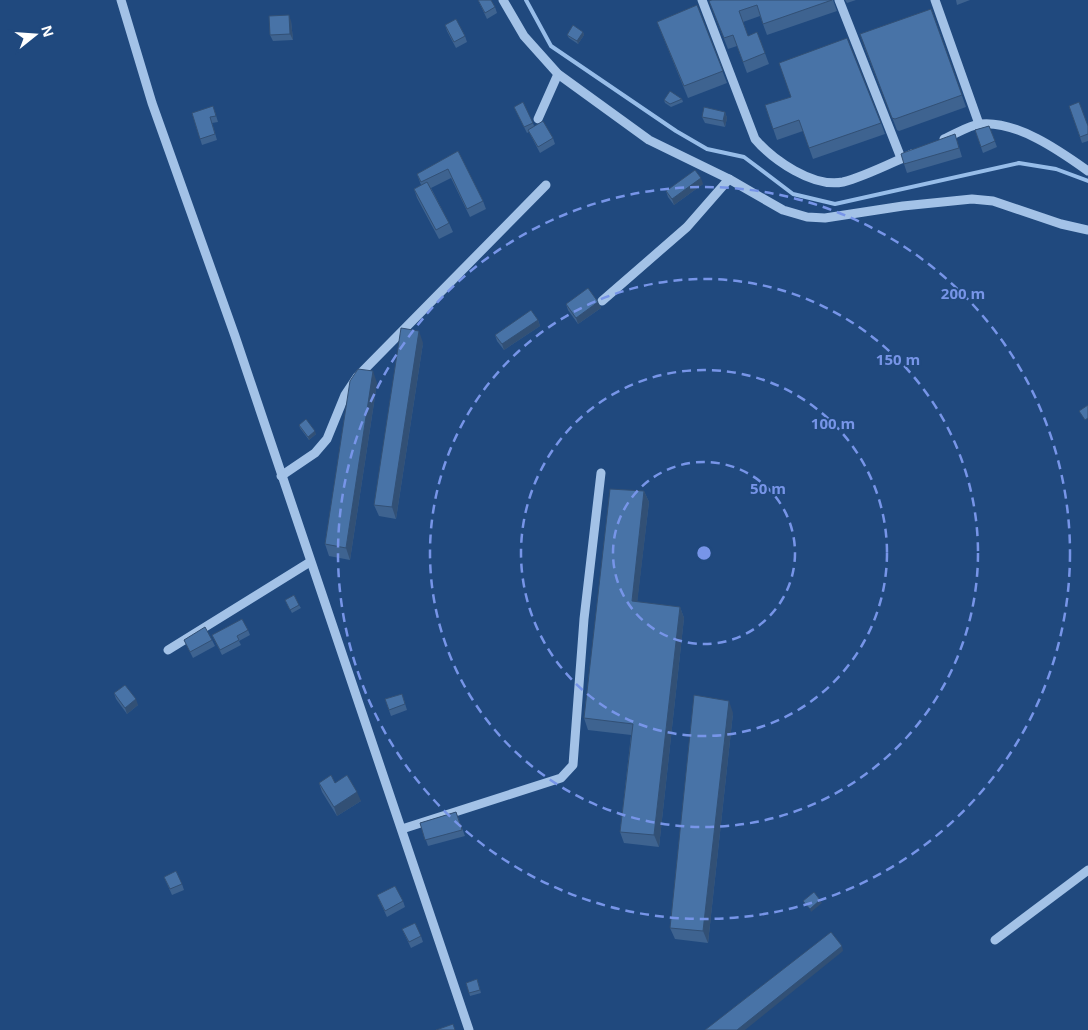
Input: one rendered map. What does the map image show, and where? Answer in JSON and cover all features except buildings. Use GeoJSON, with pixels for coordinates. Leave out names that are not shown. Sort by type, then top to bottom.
{"type":"FeatureCollection","features":[{"type":"Feature","properties":{"kind":"street"},"geometry":{"type":"LineString","coordinates":[[121,0],[152,103],[234,336],[470,1030]]}},
{"type":"Feature","properties":{"kind":"street"},"geometry":{"type":"LineString","coordinates":[[503,0],[524,36],[558,74],[649,140],[728,179],[784,210],[807,217],[825,218],[903,206],[972,199],[993,201],[1061,224],[1088,230]]}},
{"type":"Feature","properties":{"kind":"street"},"geometry":{"type":"LineString","coordinates":[[702,0],[755,139],[768,154],[790,169],[824,182],[842,182],[918,151]]}},
{"type":"Feature","properties":{"kind":"street"},"geometry":{"type":"LineString","coordinates":[[839,0],[901,158]]}},
{"type":"Feature","properties":{"kind":"street"},"geometry":{"type":"LineString","coordinates":[[935,0],[979,124]]}},
{"type":"Feature","properties":{"kind":"street"},"geometry":{"type":"LineString","coordinates":[[538,119],[558,74]]}},
{"type":"Feature","properties":{"kind":"street"},"geometry":{"type":"LineString","coordinates":[[936,143],[979,124],[1015,128],[1054,148],[1088,171]]}},
{"type":"Feature","properties":{"kind":"street"},"geometry":{"type":"LineString","coordinates":[[602,301],[687,227],[728,179]]}},
{"type":"Feature","properties":{"kind":"street"},"geometry":{"type":"LineString","coordinates":[[281,476],[315,453],[327,439],[345,395],[357,377],[546,185]]}},
{"type":"Feature","properties":{"kind":"street"},"geometry":{"type":"LineString","coordinates":[[402,829],[561,778],[573,765],[584,619],[601,473]]}},
{"type":"Feature","properties":{"kind":"street"},"geometry":{"type":"LineString","coordinates":[[168,650],[310,562]]}},
{"type":"Feature","properties":{"kind":"street"},"geometry":{"type":"LineString","coordinates":[[995,940],[1088,870]]}},
{"type":"Feature","properties":{"kind":"waterway"},"geometry":{"type":"LineString","coordinates":[[526,0],[551,46],[676,131],[707,149],[744,157],[793,194],[835,204],[1019,163],[1056,169],[1088,181]]}}]}
